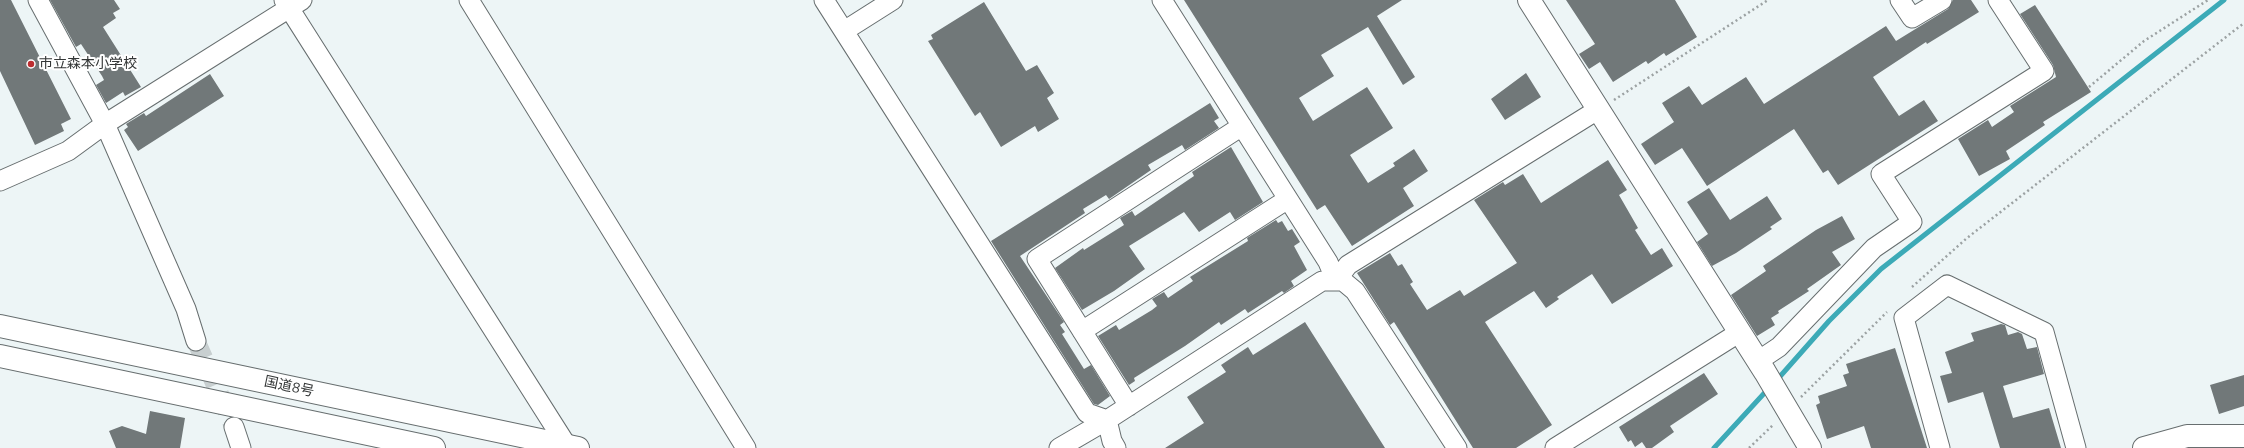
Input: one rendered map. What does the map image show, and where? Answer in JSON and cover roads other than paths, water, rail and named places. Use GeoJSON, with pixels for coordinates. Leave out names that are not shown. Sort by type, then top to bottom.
{"type":"FeatureCollection","features":[{"type":"Feature","properties":{"kind":"main road"},"geometry":{"type":"LineString","coordinates":[[1529,0],[1740,332],[1810,448]]}},
{"type":"Feature","properties":{"kind":"main road","name":"国道8号"},"geometry":{"type":"LineString","coordinates":[[0,326],[572,447]]}},
{"type":"Feature","properties":{"kind":"main road"},"geometry":{"type":"LineString","coordinates":[[0,356],[434,448]]}},
{"type":"Feature","properties":{"kind":"main road"},"geometry":{"type":"LineString","coordinates":[[2144,448],[2187,436],[2244,436]]}},
{"type":"Feature","properties":{"kind":"street"},"geometry":{"type":"LineString","coordinates":[[38,0],[105,124],[186,308],[196,341]]}},
{"type":"Feature","properties":{"kind":"street"},"geometry":{"type":"LineString","coordinates":[[469,0],[746,448]]}},
{"type":"Feature","properties":{"kind":"street"},"geometry":{"type":"LineString","coordinates":[[824,0],[1087,413],[1107,420]]}},
{"type":"Feature","properties":{"kind":"street"},"geometry":{"type":"LineString","coordinates":[[844,31],[893,0]]}},
{"type":"Feature","properties":{"kind":"street"},"geometry":{"type":"LineString","coordinates":[[1162,0],[1328,262],[1336,281]]}},
{"type":"Feature","properties":{"kind":"street"},"geometry":{"type":"LineString","coordinates":[[1900,0],[1912,18],[1942,0]]}},
{"type":"Feature","properties":{"kind":"street"},"geometry":{"type":"LineString","coordinates":[[1766,374],[1779,347],[1874,248],[1912,222],[1881,174],[2044,71],[1998,0]]}},
{"type":"Feature","properties":{"kind":"street"},"geometry":{"type":"LineString","coordinates":[[0,181],[68,151],[105,124],[292,3],[572,447]]}},
{"type":"Feature","properties":{"kind":"street"},"geometry":{"type":"LineString","coordinates":[[1336,281],[1348,264],[1599,109]]}},
{"type":"Feature","properties":{"kind":"street"},"geometry":{"type":"LineString","coordinates":[[1129,406],[1037,259],[1242,126]]}},
{"type":"Feature","properties":{"kind":"street"},"geometry":{"type":"LineString","coordinates":[[1082,331],[1288,199]]}},
{"type":"Feature","properties":{"kind":"street"},"geometry":{"type":"LineString","coordinates":[[1059,448],[1107,420],[1322,281],[1343,282],[1355,291],[1457,448]]}},
{"type":"Feature","properties":{"kind":"street"},"geometry":{"type":"LineString","coordinates":[[1940,448],[1904,318],[1947,285],[2044,332],[2076,448]]}},
{"type":"Feature","properties":{"kind":"street"},"geometry":{"type":"LineString","coordinates":[[1555,448],[1740,332]]}},
{"type":"Feature","properties":{"kind":"street"},"geometry":{"type":"LineString","coordinates":[[0,367],[70,378],[129,384]]}},
{"type":"Feature","properties":{"kind":"street"},"geometry":{"type":"LineString","coordinates":[[1107,420],[1112,442],[1116,448]]}},
{"type":"Feature","properties":{"kind":"street"},"geometry":{"type":"LineString","coordinates":[[234,427],[241,448]]}},
{"type":"Feature","properties":{"kind":"waterway"},"geometry":{"type":"LineString","coordinates":[[1776,381],[1829,321],[1881,269],[2224,0]]}},
{"type":"Feature","properties":{"kind":"waterway"},"geometry":{"type":"LineString","coordinates":[[1714,448],[1769,388]]}},
{"type":"Feature","properties":{"kind":"tunnel"},"geometry":{"type":"LineString","coordinates":[[196,341],[234,427]]}},
{"type":"Feature","properties":{"kind":"place","name":"市立森本小学校"},"geometry":{"type":"Point","coordinates":[31,64]}}]}
